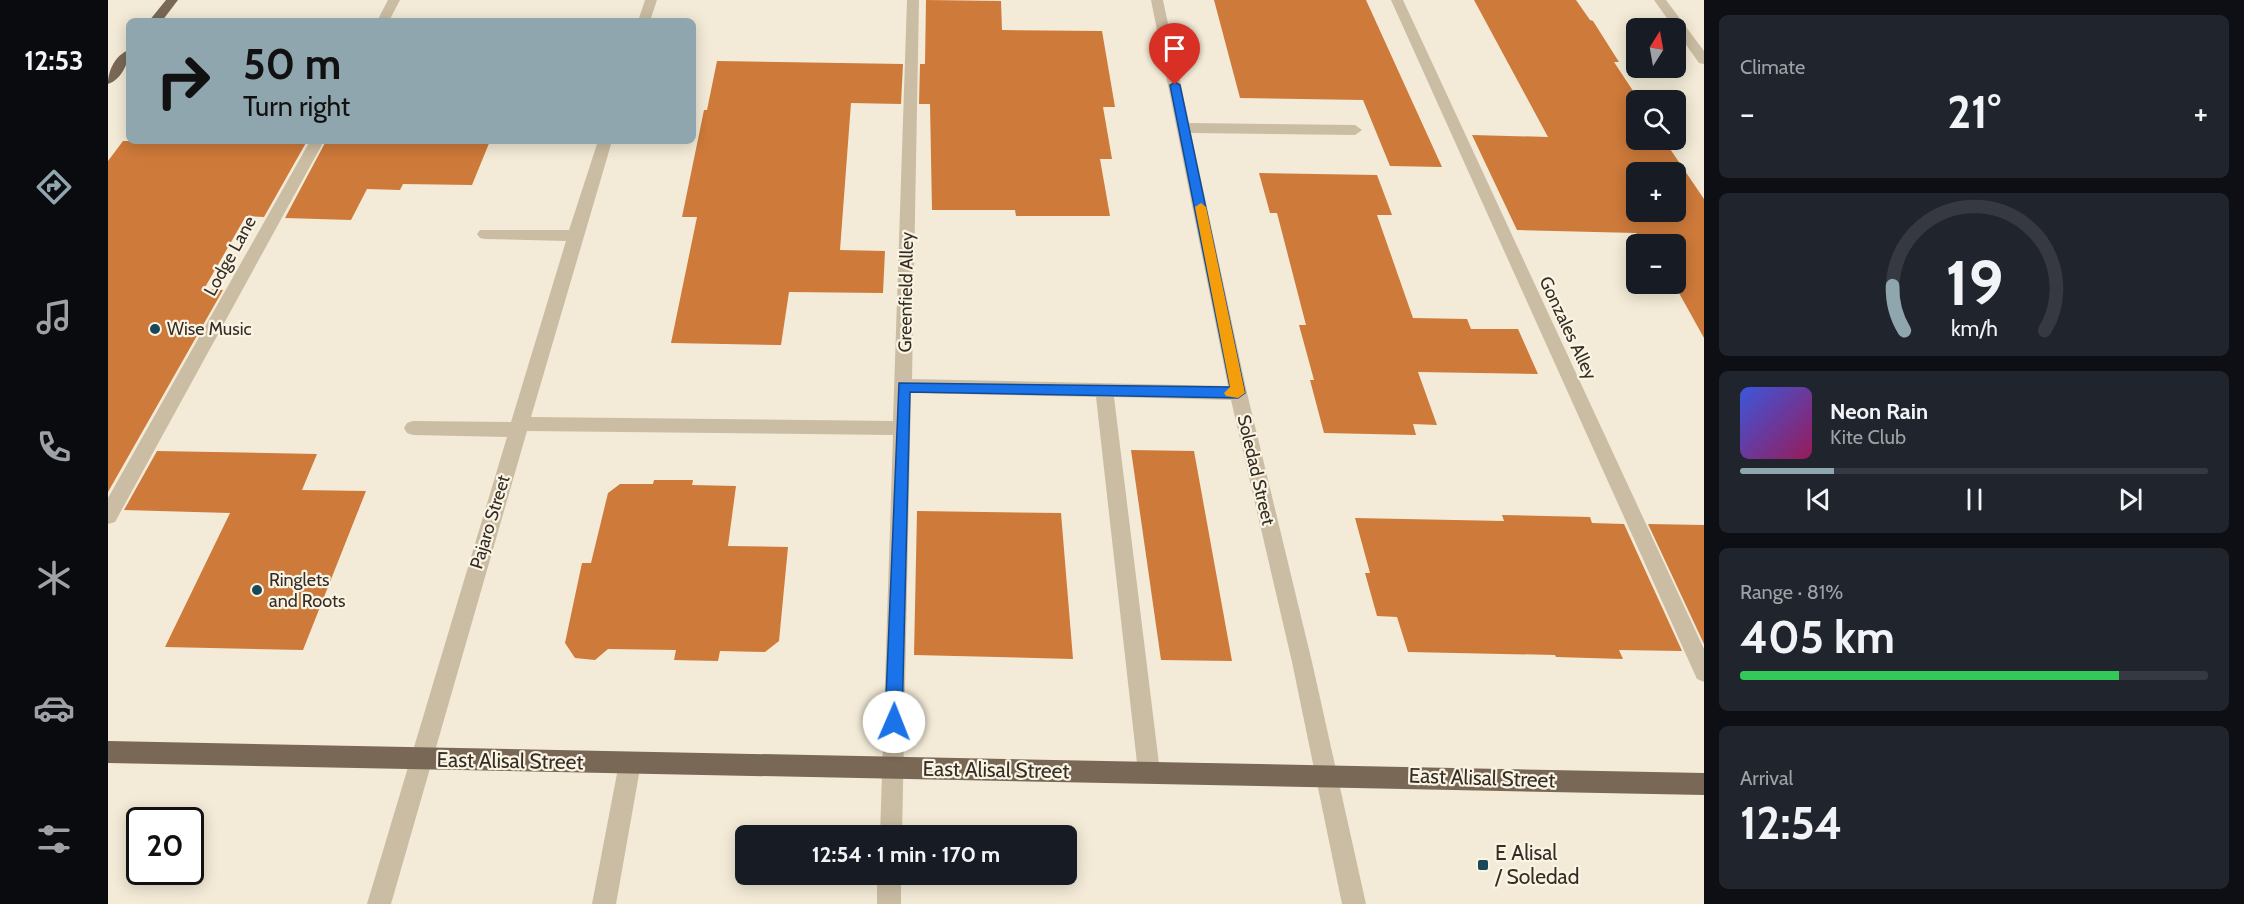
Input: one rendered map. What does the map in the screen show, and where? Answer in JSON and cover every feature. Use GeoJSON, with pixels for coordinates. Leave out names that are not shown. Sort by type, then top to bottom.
{"type":"FeatureCollection","features":[{"type":"Feature","properties":{"kind":"main road"},"geometry":{"type":"LineString","coordinates":[[157,18],[172,0]]}},
{"type":"Feature","properties":{"kind":"main road"},"geometry":{"type":"LineString","coordinates":[[108,80],[126,58]]}},
{"type":"Feature","properties":{"kind":"main road","name":"East Alisal Street"},"geometry":{"type":"LineString","coordinates":[[108,752],[892,768],[1326,774],[1704,784]]}},
{"type":"Feature","properties":{"kind":"street"},"geometry":{"type":"LineString","coordinates":[[385,18],[394,0]]}},
{"type":"Feature","properties":{"kind":"street"},"geometry":{"type":"LineString","coordinates":[[645,18],[651,0]]}},
{"type":"Feature","properties":{"kind":"street","name":"Greenfield Alley"},"geometry":{"type":"LineString","coordinates":[[891,825],[913,0]]}},
{"type":"Feature","properties":{"kind":"street","name":"Soledad Street"},"geometry":{"type":"LineString","coordinates":[[1157,0],[1238,393],[1354,904]]}},
{"type":"Feature","properties":{"kind":"street","name":"Gonzales Alley"},"geometry":{"type":"LineString","coordinates":[[1397,0],[1704,672]]}},
{"type":"Feature","properties":{"kind":"street"},"geometry":{"type":"LineString","coordinates":[[1660,0],[1704,60]]}},
{"type":"Feature","properties":{"kind":"street"},"geometry":{"type":"LineString","coordinates":[[1185,128],[1355,130]]}},
{"type":"Feature","properties":{"kind":"street","name":"Lodge Lane"},"geometry":{"type":"LineString","coordinates":[[108,516],[314,144]]}},
{"type":"Feature","properties":{"kind":"street","name":"Pajaro Street"},"geometry":{"type":"LineString","coordinates":[[379,904],[420,759],[604,144]]}},
{"type":"Feature","properties":{"kind":"street"},"geometry":{"type":"LineString","coordinates":[[485,234],[575,236]]}},
{"type":"Feature","properties":{"kind":"street"},"geometry":{"type":"LineString","coordinates":[[903,386],[1238,393]]}},
{"type":"Feature","properties":{"kind":"street"},"geometry":{"type":"LineString","coordinates":[[1104,390],[1149,772]]}},
{"type":"Feature","properties":{"kind":"street"},"geometry":{"type":"LineString","coordinates":[[413,428],[902,428]]}},
{"type":"Feature","properties":{"kind":"street"},"geometry":{"type":"LineString","coordinates":[[604,904],[630,763]]}},
{"type":"Feature","properties":{"kind":"street"},"geometry":{"type":"LineString","coordinates":[[889,885],[889,904]]}},
{"type":"Feature","properties":{"kind":"building"},"geometry":{"type":"Polygon","coordinates":[[[926,0],[1001,1],[1002,30],[1102,31],[1115,107],[1103,107],[1112,159],[1100,159],[1110,216],[1016,216],[1015,210],[932,210],[930,104],[919,104],[920,64],[925,64],[926,0]]]}},
{"type":"Feature","properties":{"kind":"building"},"geometry":{"type":"Polygon","coordinates":[[[1214,0],[1366,0],[1442,167],[1390,166],[1363,100],[1240,98],[1214,0]]]}},
{"type":"Feature","properties":{"kind":"building"},"geometry":{"type":"Polygon","coordinates":[[[1474,0],[1576,0],[1593,21],[1619,62],[1614,62],[1632,90],[1626,90],[1626,150],[1671,150],[1679,162],[1626,162],[1626,222],[1686,222],[1686,172],[1704,199],[1704,338],[1680,294],[1686,294],[1686,234],[1517,230],[1472,135],[1548,137],[1474,0]]]}},
{"type":"Feature","properties":{"kind":"building"},"geometry":{"type":"Polygon","coordinates":[[[717,61],[903,64],[901,104],[851,103],[840,250],[885,251],[883,293],[789,292],[781,345],[671,343],[697,217],[682,217],[704,110],[707,110],[717,61]]]}},
{"type":"Feature","properties":{"kind":"building"},"geometry":{"type":"Polygon","coordinates":[[[123,141],[126,141],[126,144],[305,144],[264,217],[246,216],[204,289],[223,290],[108,492],[108,161],[123,141]]]}},
{"type":"Feature","properties":{"kind":"building"},"geometry":{"type":"Polygon","coordinates":[[[324,144],[489,144],[472,185],[403,184],[400,190],[367,189],[351,220],[285,218],[324,144]]]}},
{"type":"Feature","properties":{"kind":"building"},"geometry":{"type":"Polygon","coordinates":[[[1259,173],[1377,175],[1392,215],[1377,215],[1413,318],[1467,319],[1471,329],[1518,329],[1538,374],[1418,372],[1437,425],[1413,424],[1416,435],[1324,433],[1310,380],[1314,380],[1299,325],[1306,325],[1277,213],[1270,213],[1259,173]]]}},
{"type":"Feature","properties":{"kind":"building"},"geometry":{"type":"Polygon","coordinates":[[[1131,450],[1194,451],[1232,661],[1161,660],[1131,450]]]}},
{"type":"Feature","properties":{"kind":"building"},"geometry":{"type":"Polygon","coordinates":[[[157,451],[317,454],[302,490],[366,491],[303,650],[165,647],[230,513],[124,510],[157,451]]]}},
{"type":"Feature","properties":{"kind":"building"},"geometry":{"type":"Polygon","coordinates":[[[654,480],[693,480],[692,485],[736,486],[728,546],[788,547],[779,641],[765,652],[720,651],[718,661],[674,660],[676,650],[608,649],[595,660],[575,658],[565,643],[582,563],[591,563],[608,493],[620,484],[653,484],[654,480]]]}},
{"type":"Feature","properties":{"kind":"building"},"geometry":{"type":"Polygon","coordinates":[[[917,511],[1061,513],[1073,659],[914,655],[917,511]]]}},
{"type":"Feature","properties":{"kind":"building"},"geometry":{"type":"Polygon","coordinates":[[[1502,515],[1590,517],[1592,523],[1624,524],[1682,651],[1619,650],[1623,659],[1408,652],[1397,617],[1377,616],[1365,573],[1370,573],[1355,518],[1504,521],[1502,515]]]}},
{"type":"Feature","properties":{"kind":"building"},"geometry":{"type":"Polygon","coordinates":[[[1648,524],[1704,525],[1704,644],[1648,524]]]}},
{"type":"Feature","properties":{"kind":"slow traffic"},"geometry":{"type":"LineString","coordinates":[[1201,207],[1238,393],[1231,393]]}},
{"type":"Feature","properties":{"kind":"place","name":"Wise Music"},"geometry":{"type":"Point","coordinates":[155,329]}},
{"type":"Feature","properties":{"kind":"place","name":"Ringlets and Roots"},"geometry":{"type":"Point","coordinates":[257,590]}},
{"type":"Feature","properties":{"kind":"place","name":"E Alisal / Soledad"},"geometry":{"type":"Point","coordinates":[1483,865]}},
{"type":"Feature","properties":{"kind":"route"},"geometry":{"type":"LineString","coordinates":[[894,722],[903,386],[1238,393],[1175,85]]}}]}
